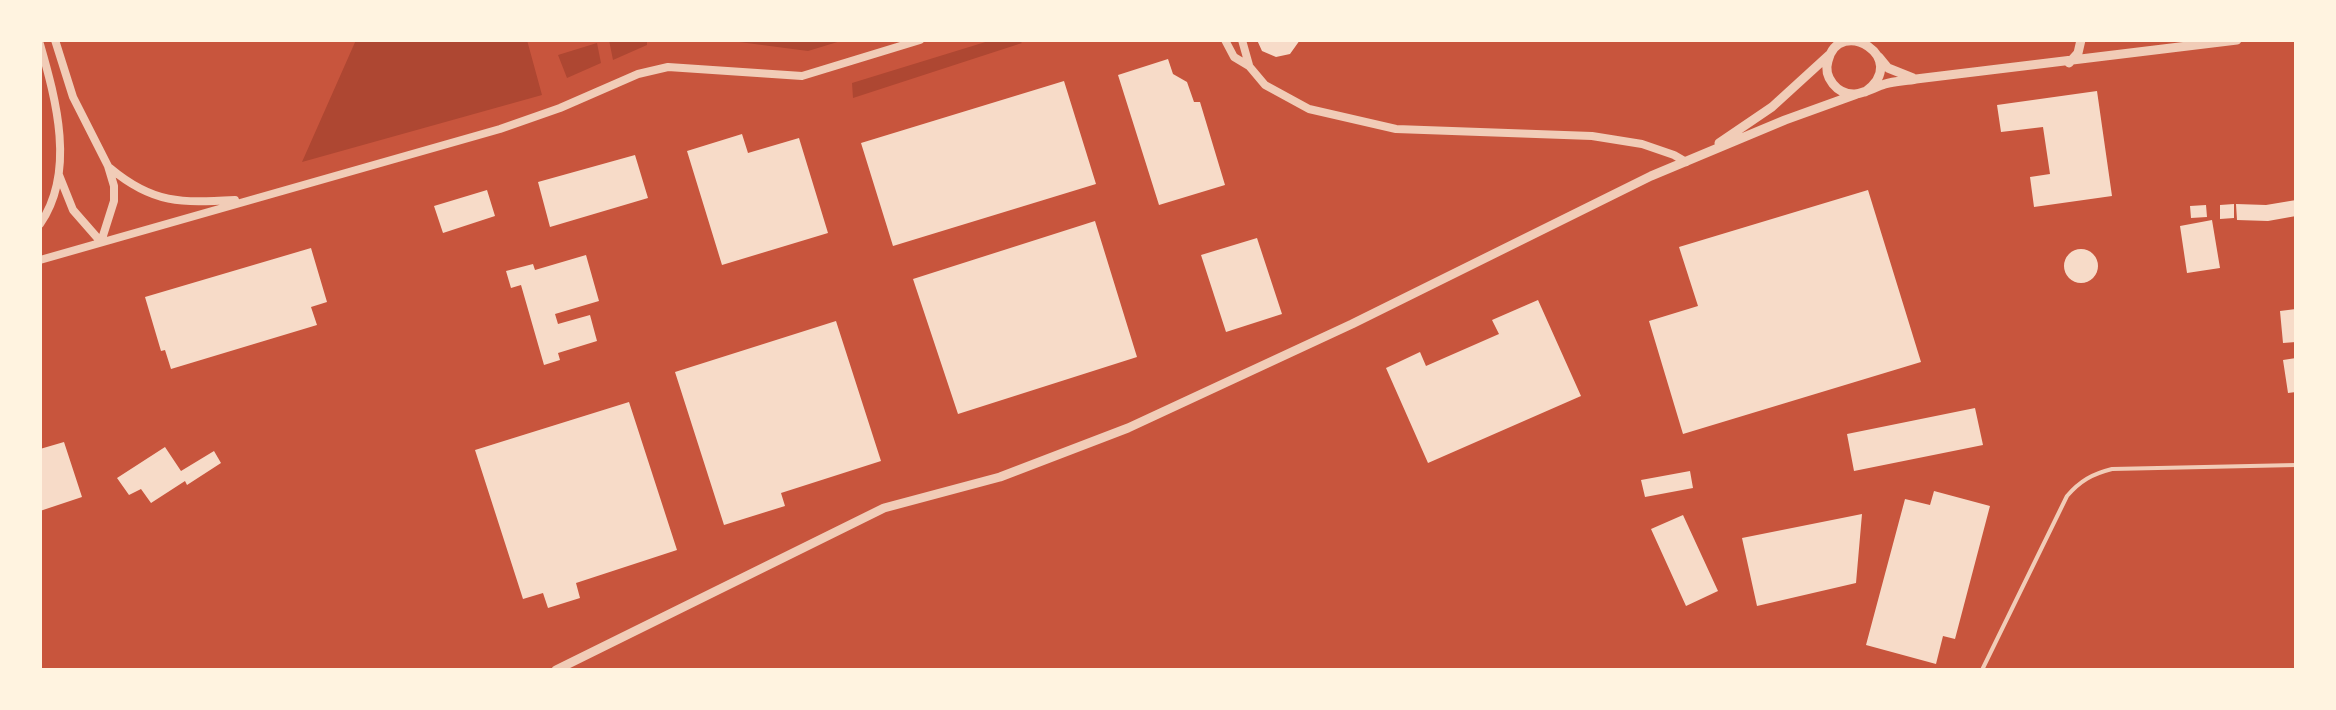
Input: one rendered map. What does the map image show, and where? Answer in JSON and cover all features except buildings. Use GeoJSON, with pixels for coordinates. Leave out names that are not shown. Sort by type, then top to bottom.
{"type":"FeatureCollection","features":[{"type":"Feature","properties":{"kind":"street"},"geometry":{"type":"LineString","coordinates":[[55,40],[73,97],[108,166],[114,186],[114,201],[101,242]]}},
{"type":"Feature","properties":{"kind":"street"},"geometry":{"type":"LineString","coordinates":[[40,260],[500,129],[560,108],[638,74],[668,67],[802,76],[920,40]]}},
{"type":"Feature","properties":{"kind":"street"},"geometry":{"type":"LineString","coordinates":[[1225,40],[1234,57],[1249,66],[1265,85],[1309,109],[1396,129],[1592,136],[1642,144],[1686,162]]}},
{"type":"Feature","properties":{"kind":"street"},"geometry":{"type":"LineString","coordinates":[[1242,40],[1249,66]]}},
{"type":"Feature","properties":{"kind":"street"},"geometry":{"type":"LineString","coordinates":[[2069,63],[2078,53],[2081,40]]}},
{"type":"Feature","properties":{"kind":"street"},"geometry":{"type":"LineString","coordinates":[[556,670],[884,508],[1000,477],[1128,428],[1352,324],[1651,176],[1861,93],[1888,83],[1916,79],[2069,63],[2237,40]]}},
{"type":"Feature","properties":{"kind":"street"},"geometry":{"type":"LineString","coordinates":[[1699,156],[1772,107],[1834,48],[1849,41],[1858,41],[1873,48],[1888,68],[1916,79]]}},
{"type":"Feature","properties":{"kind":"street"},"geometry":{"type":"LineString","coordinates":[[40,44],[60,149],[59,175],[53,201],[40,224]]}},
{"type":"Feature","properties":{"kind":"street"},"geometry":{"type":"LineString","coordinates":[[1834,48],[1827,72],[1829,79],[1841,91],[1861,93],[1877,80],[1880,63],[1873,48]]}},
{"type":"Feature","properties":{"kind":"street"},"geometry":{"type":"LineString","coordinates":[[108,166],[130,185],[159,197],[187,203],[248,200]]}},
{"type":"Feature","properties":{"kind":"street"},"geometry":{"type":"LineString","coordinates":[[59,175],[73,210],[101,242]]}},
{"type":"Feature","properties":{"kind":"lane"},"geometry":{"type":"LineString","coordinates":[[1982,670],[2067,496],[2079,483],[2094,474],[2112,469],[2296,465]]}},
{"type":"Feature","properties":{"kind":"shaded area"},"geometry":{"type":"Polygon","coordinates":[[[356,40],[527,40],[542,95],[302,162],[356,40]]]}},
{"type":"Feature","properties":{"kind":"shaded area"},"geometry":{"type":"Polygon","coordinates":[[[609,40],[647,40],[647,45],[613,60],[609,40]]]}},
{"type":"Feature","properties":{"kind":"shaded area"},"geometry":{"type":"Polygon","coordinates":[[[724,40],[844,40],[808,51],[724,40]]]}},
{"type":"Feature","properties":{"kind":"shaded area"},"geometry":{"type":"Polygon","coordinates":[[[992,40],[1019,40],[1022,43],[853,98],[852,83],[992,40]]]}},
{"type":"Feature","properties":{"kind":"shaded area"},"geometry":{"type":"Polygon","coordinates":[[[597,43],[601,63],[567,78],[558,55],[597,43]]]}}]}
